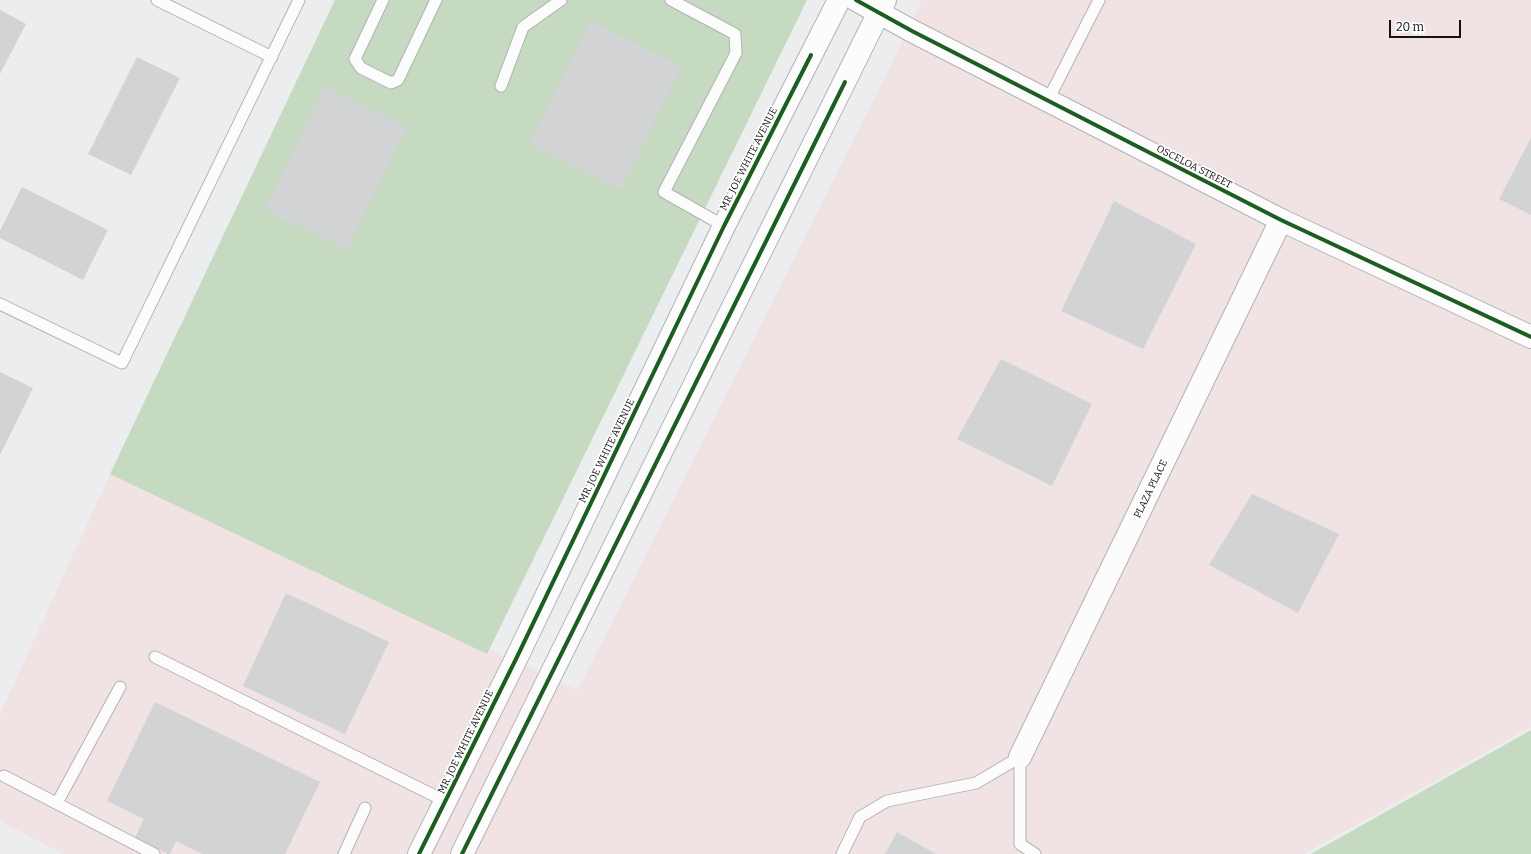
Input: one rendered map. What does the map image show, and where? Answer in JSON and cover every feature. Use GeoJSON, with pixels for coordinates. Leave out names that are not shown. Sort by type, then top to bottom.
{"type":"FeatureCollection","features":[{"type":"Feature","properties":{"kind":"main road","name":"MR. JOE WHITE AVENUE"},"geometry":{"type":"LineString","coordinates":[[419,854],[516,659],[724,226],[839,0]]}},
{"type":"Feature","properties":{"kind":"main road","name":"OSCELOA STREET"},"geometry":{"type":"LineString","coordinates":[[856,0],[882,6],[912,31],[1281,220],[1531,337]]}},
{"type":"Feature","properties":{"kind":"main road"},"geometry":{"type":"LineString","coordinates":[[462,854],[882,6]]}},
{"type":"Feature","properties":{"kind":"main road","name":"PLAZA PLACE"},"geometry":{"type":"LineString","coordinates":[[1020,757],[1281,220]]}},
{"type":"Feature","properties":{"kind":"lane"},"geometry":{"type":"LineString","coordinates":[[157,0],[272,57]]}},
{"type":"Feature","properties":{"kind":"lane"},"geometry":{"type":"LineString","coordinates":[[0,304],[122,363],[299,0]]}},
{"type":"Feature","properties":{"kind":"lane"},"geometry":{"type":"LineString","coordinates":[[383,0],[355,59],[361,68],[390,83],[398,80],[436,0]]}},
{"type":"Feature","properties":{"kind":"lane"},"geometry":{"type":"LineString","coordinates":[[501,86],[523,27],[561,0]]}},
{"type":"Feature","properties":{"kind":"lane"},"geometry":{"type":"LineString","coordinates":[[671,0],[735,34],[736,54],[664,192],[724,226]]}},
{"type":"Feature","properties":{"kind":"lane"},"geometry":{"type":"LineString","coordinates":[[1048,100],[1099,0]]}},
{"type":"Feature","properties":{"kind":"lane"},"geometry":{"type":"LineString","coordinates":[[155,657],[446,801]]}},
{"type":"Feature","properties":{"kind":"lane"},"geometry":{"type":"LineString","coordinates":[[57,803],[120,687]]}},
{"type":"Feature","properties":{"kind":"lane"},"geometry":{"type":"LineString","coordinates":[[842,854],[860,817],[887,801],[976,782],[1020,757],[1020,844],[1035,854]]}},
{"type":"Feature","properties":{"kind":"lane"},"geometry":{"type":"LineString","coordinates":[[4,776],[154,854]]}},
{"type":"Feature","properties":{"kind":"lane"},"geometry":{"type":"LineString","coordinates":[[344,854],[365,808]]}},
{"type":"Feature","properties":{"kind":"shaded area"},"geometry":{"type":"Polygon","coordinates":[[[922,0],[1531,0],[1531,727],[1304,854],[63,854],[0,821],[0,714],[110,474],[578,690],[887,73],[922,0]]]}},
{"type":"Feature","properties":{"kind":"green space"},"geometry":{"type":"Polygon","coordinates":[[[335,0],[807,0],[487,654],[110,474],[335,0]]]}},
{"type":"Feature","properties":{"kind":"green space"},"geometry":{"type":"Polygon","coordinates":[[[1531,730],[1531,854],[1311,854],[1531,730]]]}},
{"type":"Feature","properties":{"kind":"building"},"geometry":{"type":"Polygon","coordinates":[[[0,10],[26,24],[0,74],[0,10]]]}},
{"type":"Feature","properties":{"kind":"building"},"geometry":{"type":"Polygon","coordinates":[[[590,21],[682,67],[621,190],[529,144],[590,21]]]}},
{"type":"Feature","properties":{"kind":"building"},"geometry":{"type":"Polygon","coordinates":[[[137,57],[180,78],[131,175],[88,154],[137,57]]]}},
{"type":"Feature","properties":{"kind":"building"},"geometry":{"type":"Polygon","coordinates":[[[324,86],[407,126],[347,250],[265,210],[324,86]]]}},
{"type":"Feature","properties":{"kind":"building"},"geometry":{"type":"Polygon","coordinates":[[[1531,138],[1531,215],[1499,199],[1531,138]]]}},
{"type":"Feature","properties":{"kind":"building"},"geometry":{"type":"Polygon","coordinates":[[[22,187],[108,230],[83,280],[0,238],[0,231],[22,187]]]}},
{"type":"Feature","properties":{"kind":"building"},"geometry":{"type":"Polygon","coordinates":[[[1114,201],[1196,244],[1143,349],[1061,311],[1114,201]]]}},
{"type":"Feature","properties":{"kind":"building"},"geometry":{"type":"Polygon","coordinates":[[[1001,359],[1092,404],[1052,486],[957,439],[1001,359]]]}},
{"type":"Feature","properties":{"kind":"building"},"geometry":{"type":"Polygon","coordinates":[[[0,372],[33,388],[0,455],[0,372]]]}},
{"type":"Feature","properties":{"kind":"building"},"geometry":{"type":"Polygon","coordinates":[[[1252,494],[1339,534],[1298,613],[1209,565],[1252,494]]]}},
{"type":"Feature","properties":{"kind":"building"},"geometry":{"type":"Polygon","coordinates":[[[286,593],[389,642],[345,734],[243,686],[286,593]]]}},
{"type":"Feature","properties":{"kind":"building"},"geometry":{"type":"Polygon","coordinates":[[[155,702],[320,782],[285,854],[202,854],[176,841],[170,854],[168,854],[135,838],[144,819],[107,801],[155,702]]]}},
{"type":"Feature","properties":{"kind":"building"},"geometry":{"type":"Polygon","coordinates":[[[897,832],[936,854],[885,854],[897,832]]]}},
{"type":"Feature","properties":{"kind":"cycle path"},"geometry":{"type":"LineString","coordinates":[[856,0],[912,31],[1281,220],[1531,337]]}},
{"type":"Feature","properties":{"kind":"cycle path"},"geometry":{"type":"LineString","coordinates":[[419,854],[516,659],[724,226],[811,55]]}},
{"type":"Feature","properties":{"kind":"cycle path"},"geometry":{"type":"LineString","coordinates":[[462,854],[845,82]]}}]}
